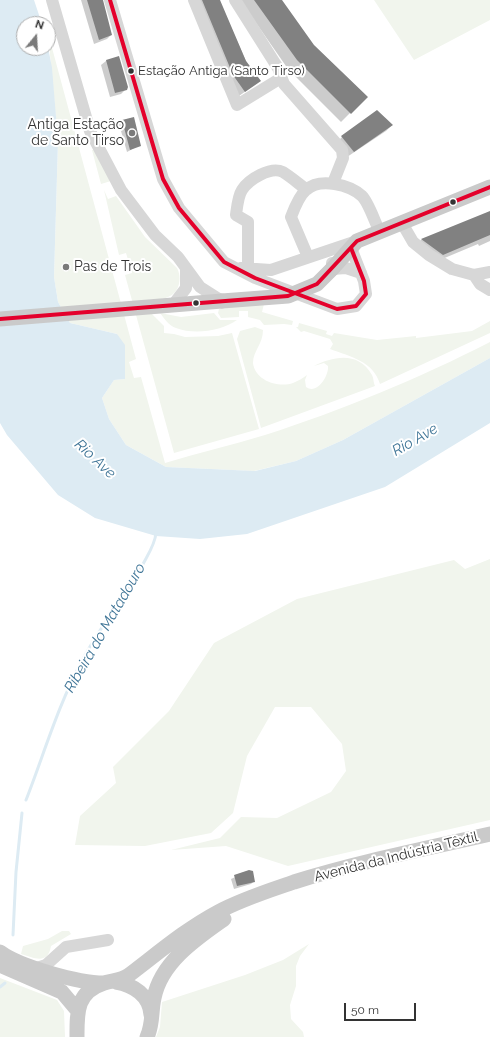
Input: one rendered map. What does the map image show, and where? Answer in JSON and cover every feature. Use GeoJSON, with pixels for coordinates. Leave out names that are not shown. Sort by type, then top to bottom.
{"type":"FeatureCollection","features":[{"type":"Feature","properties":{"kind":"main road"},"geometry":{"type":"LineString","coordinates":[[0,319],[288,296],[317,284],[354,245],[380,232],[490,187]]}},
{"type":"Feature","properties":{"kind":"main road","name":"Avenida da Indústria Têxtil"},"geometry":{"type":"LineString","coordinates":[[302,880],[340,868],[490,834]]}},
{"type":"Feature","properties":{"kind":"main road"},"geometry":{"type":"LineString","coordinates":[[78,1033],[78,1011],[86,994],[95,987],[128,976],[181,935],[218,912],[246,899],[302,880]]}},
{"type":"Feature","properties":{"kind":"main road"},"geometry":{"type":"LineString","coordinates":[[147,1037],[152,1022],[154,998],[157,988],[166,971],[187,947],[228,916],[302,880]]}},
{"type":"Feature","properties":{"kind":"main road"},"geometry":{"type":"LineString","coordinates":[[0,952],[62,992],[78,1011]]}},
{"type":"Feature","properties":{"kind":"main road"},"geometry":{"type":"LineString","coordinates":[[0,957],[24,968],[33,974]]}},
{"type":"Feature","properties":{"kind":"main road"},"geometry":{"type":"LineString","coordinates":[[0,965],[33,974]]}},
{"type":"Feature","properties":{"kind":"main road"},"geometry":{"type":"LineString","coordinates":[[0,971],[74,979],[91,983],[110,982],[133,987],[146,999],[151,1010],[152,1022]]}},
{"type":"Feature","properties":{"kind":"street"},"geometry":{"type":"LineString","coordinates":[[52,0],[90,131],[121,190],[155,235],[178,257],[200,287],[222,301]]}},
{"type":"Feature","properties":{"kind":"street"},"geometry":{"type":"LineString","coordinates":[[110,0],[163,179],[179,208],[224,262],[232,266],[263,281],[337,309],[356,306],[366,294],[354,245],[321,253],[271,270],[248,269],[232,266]]}},
{"type":"Feature","properties":{"kind":"street"},"geometry":{"type":"LineString","coordinates":[[194,0],[238,104],[281,78]]}},
{"type":"Feature","properties":{"kind":"street"},"geometry":{"type":"LineString","coordinates":[[235,0],[278,68],[284,84],[342,150],[343,158],[333,183]]}},
{"type":"Feature","properties":{"kind":"street"},"geometry":{"type":"LineString","coordinates":[[248,269],[248,222],[236,215],[242,190],[254,178],[269,171],[277,170],[283,172],[306,189]]}},
{"type":"Feature","properties":{"kind":"street"},"geometry":{"type":"LineString","coordinates":[[308,257],[291,217],[306,189],[318,184],[333,183],[354,190],[363,197],[380,232]]}},
{"type":"Feature","properties":{"kind":"street"},"geometry":{"type":"LineString","coordinates":[[402,223],[414,242],[429,255],[452,269],[474,275],[490,272]]}},
{"type":"Feature","properties":{"kind":"street"},"geometry":{"type":"LineString","coordinates":[[321,253],[328,255],[332,260],[332,269],[346,268],[361,273]]}},
{"type":"Feature","properties":{"kind":"street"},"geometry":{"type":"LineString","coordinates":[[167,306],[186,288],[186,268]]}},
{"type":"Feature","properties":{"kind":"street"},"geometry":{"type":"LineString","coordinates":[[263,281],[271,270]]}},
{"type":"Feature","properties":{"kind":"street"},"geometry":{"type":"LineString","coordinates":[[474,275],[480,284],[490,290]]}},
{"type":"Feature","properties":{"kind":"street"},"geometry":{"type":"LineString","coordinates":[[33,974],[46,965],[66,947],[108,940]]}},
{"type":"Feature","properties":{"kind":"street"},"geometry":{"type":"LineString","coordinates":[[58,954],[61,970],[74,979]]}},
{"type":"Feature","properties":{"kind":"shaded area"},"geometry":{"type":"Polygon","coordinates":[[[374,0],[490,0],[490,20],[414,60],[374,0]]]}},
{"type":"Feature","properties":{"kind":"shaded area"},"geometry":{"type":"Polygon","coordinates":[[[50,56],[54,56],[136,359],[129,362],[134,378],[141,377],[165,463],[265,435],[351,405],[408,381],[490,342],[490,358],[343,440],[296,461],[254,471],[166,467],[126,445],[109,419],[102,398],[114,380],[125,379],[117,334],[70,323],[58,302],[54,277],[58,141],[50,56]]]}},
{"type":"Feature","properties":{"kind":"shaded area"},"geometry":{"type":"Polygon","coordinates":[[[95,149],[111,181],[101,184],[92,150],[95,149]]]}},
{"type":"Feature","properties":{"kind":"shaded area"},"geometry":{"type":"Polygon","coordinates":[[[104,190],[108,199],[116,196],[145,237],[177,268],[179,272],[179,284],[172,295],[163,299],[146,300],[152,314],[164,326],[164,333],[185,337],[218,336],[232,333],[259,429],[174,453],[125,275],[132,273],[126,253],[119,255],[104,190]]]}},
{"type":"Feature","properties":{"kind":"shaded area"},"geometry":{"type":"Polygon","coordinates":[[[264,304],[262,312],[293,321],[292,325],[264,325],[260,320],[248,317],[248,311],[239,311],[239,317],[221,318],[218,313],[219,309],[223,308],[264,304]]]}},
{"type":"Feature","properties":{"kind":"shaded area"},"geometry":{"type":"Polygon","coordinates":[[[160,313],[181,317],[214,313],[220,320],[237,320],[224,327],[208,331],[191,331],[171,326],[160,313]]]}},
{"type":"Feature","properties":{"kind":"shaded area"},"geometry":{"type":"Polygon","coordinates":[[[490,321],[490,333],[380,384],[377,376],[367,365],[330,349],[333,344],[330,339],[304,331],[301,332],[296,327],[298,327],[299,323],[327,331],[326,334],[332,336],[334,333],[377,340],[416,336],[416,338],[472,331],[490,321]]]}},
{"type":"Feature","properties":{"kind":"shaded area"},"geometry":{"type":"Polygon","coordinates":[[[255,327],[263,330],[263,335],[253,359],[253,363],[258,374],[268,382],[281,385],[293,383],[307,375],[305,380],[306,387],[310,389],[318,387],[327,375],[328,366],[324,363],[314,366],[329,360],[345,358],[353,359],[367,367],[372,375],[375,386],[261,428],[237,339],[240,331],[255,327]]]}},
{"type":"Feature","properties":{"kind":"shaded area"},"geometry":{"type":"Polygon","coordinates":[[[490,559],[490,820],[288,866],[226,846],[171,850],[220,838],[241,817],[277,818],[331,792],[346,771],[342,744],[311,707],[275,707],[247,756],[233,813],[211,833],[145,846],[75,845],[80,816],[116,783],[113,767],[169,711],[214,643],[297,599],[454,560],[465,569],[490,559]]]}},
{"type":"Feature","properties":{"kind":"shaded area"},"geometry":{"type":"Polygon","coordinates":[[[62,931],[69,931],[71,934],[51,946],[47,956],[44,958],[40,959],[21,954],[23,946],[48,939],[62,931]]]}},
{"type":"Feature","properties":{"kind":"shaded area"},"geometry":{"type":"Polygon","coordinates":[[[309,944],[300,956],[296,966],[296,986],[290,1005],[291,1019],[303,1032],[304,1037],[156,1037],[160,1027],[162,1002],[245,975],[283,960],[309,944]]]}},
{"type":"Feature","properties":{"kind":"shaded area"},"geometry":{"type":"Polygon","coordinates":[[[0,978],[57,1000],[64,1011],[65,1037],[0,1037],[0,978]]]}},
{"type":"Feature","properties":{"kind":"water","name":"Rio Ave"},"geometry":{"type":"Polygon","coordinates":[[[0,0],[34,0],[39,16],[16,16],[16,56],[50,56],[52,68],[58,141],[54,277],[58,302],[70,323],[117,334],[125,345],[125,379],[114,380],[102,398],[109,419],[126,445],[166,467],[255,471],[296,461],[343,440],[490,358],[490,423],[385,487],[247,534],[200,539],[156,536],[95,518],[58,495],[7,435],[0,423],[0,0]]]}},
{"type":"Feature","properties":{"kind":"building"},"geometry":{"type":"Polygon","coordinates":[[[87,0],[103,0],[112,35],[99,40],[87,0]]]}},
{"type":"Feature","properties":{"kind":"building"},"geometry":{"type":"Polygon","coordinates":[[[202,0],[220,0],[246,61],[261,81],[245,92],[233,75],[202,0]]]}},
{"type":"Feature","properties":{"kind":"building"},"geometry":{"type":"Polygon","coordinates":[[[254,0],[282,0],[314,45],[368,97],[351,114],[297,60],[254,0]]]}},
{"type":"Feature","properties":{"kind":"building"},"geometry":{"type":"Polygon","coordinates":[[[119,56],[128,87],[127,90],[115,93],[106,60],[119,56]]]}},
{"type":"Feature","properties":{"kind":"building"},"geometry":{"type":"Polygon","coordinates":[[[377,110],[393,125],[354,152],[341,136],[377,110]]]}},
{"type":"Feature","properties":{"kind":"building","name":"Antiga Estação de Santo Tirso"},"geometry":{"type":"Polygon","coordinates":[[[134,117],[141,146],[130,150],[122,120],[134,117]]]}},
{"type":"Feature","properties":{"kind":"building"},"geometry":{"type":"Polygon","coordinates":[[[490,211],[490,235],[443,255],[421,239],[490,211]]]}},
{"type":"Feature","properties":{"kind":"building"},"geometry":{"type":"Polygon","coordinates":[[[249,870],[253,871],[255,882],[237,886],[234,875],[249,870]]]}},
{"type":"Feature","properties":{"kind":"waterway","name":"Ribeira do Matadouro"},"geometry":{"type":"LineString","coordinates":[[26,800],[58,712],[73,678],[96,637],[142,566],[152,546],[156,533]]}},
{"type":"Feature","properties":{"kind":"waterway","name":"Ribeira do Matadouro"},"geometry":{"type":"LineString","coordinates":[[13,935],[16,872],[22,813]]}},
{"type":"Feature","properties":{"kind":"waterway","name":"Ribeira do Matadouro"},"geometry":{"type":"LineString","coordinates":[[0,987],[5,983]]}},
{"type":"Feature","properties":{"kind":"transit line"},"geometry":{"type":"LineString","coordinates":[[110,0],[163,179],[179,208],[224,262],[255,278],[337,309],[356,306],[366,294],[364,281],[351,248]]}},
{"type":"Feature","properties":{"kind":"transit line"},"geometry":{"type":"LineString","coordinates":[[0,319],[288,296],[317,284],[357,241],[490,187]]}},
{"type":"Feature","properties":{"kind":"place","name":"Estação Antiga (Santo Tirso)"},"geometry":{"type":"Point","coordinates":[131,71]}},
{"type":"Feature","properties":{"kind":"place","name":"Antiga Estação de Santo Tirso"},"geometry":{"type":"Point","coordinates":[132,133]}},
{"type":"Feature","properties":{"kind":"place","name":"Pas de Trois"},"geometry":{"type":"Point","coordinates":[66,267]}}]}
